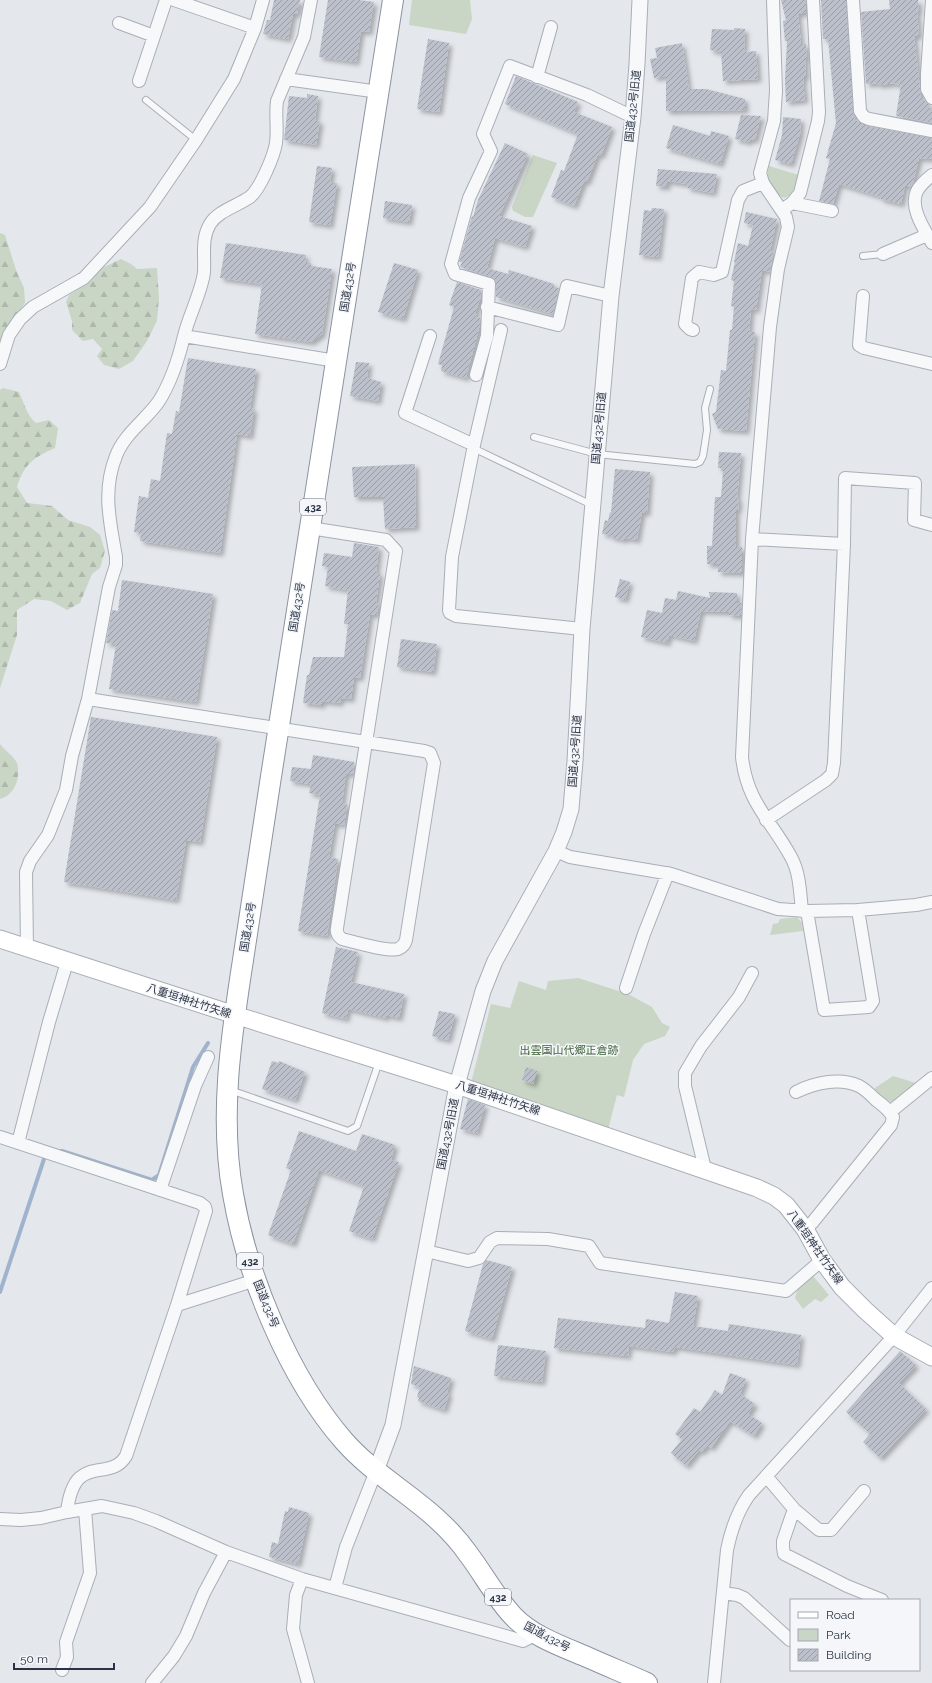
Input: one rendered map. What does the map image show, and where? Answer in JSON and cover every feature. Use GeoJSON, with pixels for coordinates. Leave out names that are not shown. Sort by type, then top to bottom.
{"type":"FeatureCollection","features":[{"type":"Feature","properties":{"kind":"highway","name":"国道432号"},"geometry":{"type":"LineString","coordinates":[[393,0],[278,728],[235,1015],[228,1090],[227,1150],[233,1194],[244,1245],[260,1294],[280,1339],[315,1404],[345,1443],[376,1471],[436,1518],[446,1528],[470,1556],[486,1582],[510,1613],[523,1626],[537,1634],[648,1683]]}},
{"type":"Feature","properties":{"kind":"main road","name":"八重垣神社竹矢線"},"geometry":{"type":"LineString","coordinates":[[0,939],[67,962],[457,1085],[757,1188],[774,1196],[786,1206],[805,1229],[822,1260],[842,1287],[894,1336],[932,1357]]}},
{"type":"Feature","properties":{"kind":"street"},"geometry":{"type":"LineString","coordinates":[[139,81],[166,0]]}},
{"type":"Feature","properties":{"kind":"street"},"geometry":{"type":"LineString","coordinates":[[174,0],[255,28]]}},
{"type":"Feature","properties":{"kind":"street"},"geometry":{"type":"LineString","coordinates":[[0,364],[10,335],[20,319],[33,307],[84,278],[150,207],[196,140],[234,80],[255,28],[263,0]]}},
{"type":"Feature","properties":{"kind":"street"},"geometry":{"type":"LineString","coordinates":[[27,948],[26,872],[30,861],[48,835],[66,790],[72,756],[88,699],[109,586],[116,565],[107,499],[116,456],[121,445],[159,401],[168,383],[202,279],[204,244],[210,223],[217,216],[250,197],[256,191],[274,150],[277,136],[277,101],[304,37],[311,0]]}},
{"type":"Feature","properties":{"kind":"street","name":"国道432号旧道"},"geometry":{"type":"LineString","coordinates":[[376,1471],[393,1425],[457,1085],[483,991],[495,961],[556,851],[571,809],[582,629],[611,296],[633,117],[640,0]]}},
{"type":"Feature","properties":{"kind":"street"},"geometry":{"type":"LineString","coordinates":[[773,0],[776,90],[774,121],[768,148],[761,168],[761,178],[786,217],[788,227],[778,269],[770,327],[752,539],[742,757],[743,770],[751,794],[766,820],[792,857],[798,874],[824,1010],[869,1006],[873,1001],[858,910]]}},
{"type":"Feature","properties":{"kind":"street"},"geometry":{"type":"LineString","coordinates":[[782,210],[792,203],[800,193],[818,121],[819,112],[813,0]]}},
{"type":"Feature","properties":{"kind":"street"},"geometry":{"type":"LineString","coordinates":[[853,0],[861,115],[869,119],[932,131]]}},
{"type":"Feature","properties":{"kind":"street"},"geometry":{"type":"LineString","coordinates":[[932,0],[927,74],[928,89],[932,98]]}},
{"type":"Feature","properties":{"kind":"street"},"geometry":{"type":"LineString","coordinates":[[119,23],[154,36]]}},
{"type":"Feature","properties":{"kind":"street"},"geometry":{"type":"LineString","coordinates":[[537,77],[551,27]]}},
{"type":"Feature","properties":{"kind":"street"},"geometry":{"type":"LineString","coordinates":[[476,375],[487,336],[489,284],[455,274],[451,264],[469,198],[491,151],[483,134],[510,66],[587,95],[633,117]]}},
{"type":"Feature","properties":{"kind":"street"},"geometry":{"type":"LineString","coordinates":[[286,79],[379,92]]}},
{"type":"Feature","properties":{"kind":"street"},"geometry":{"type":"LineString","coordinates":[[883,254],[930,239],[918,215],[915,199],[918,190],[932,174]]}},
{"type":"Feature","properties":{"kind":"street"},"geometry":{"type":"LineString","coordinates":[[693,330],[685,324],[692,278],[700,272],[714,275],[722,272],[738,200],[743,192],[763,183]]}},
{"type":"Feature","properties":{"kind":"street"},"geometry":{"type":"LineString","coordinates":[[792,203],[832,211]]}},
{"type":"Feature","properties":{"kind":"street"},"geometry":{"type":"LineString","coordinates":[[487,307],[558,325],[567,286],[611,296]]}},
{"type":"Feature","properties":{"kind":"street"},"geometry":{"type":"LineString","coordinates":[[862,296],[859,345],[864,348],[932,364]]}},
{"type":"Feature","properties":{"kind":"street"},"geometry":{"type":"LineString","coordinates":[[501,330],[473,447],[452,557],[449,610],[450,613],[456,616],[582,629]]}},
{"type":"Feature","properties":{"kind":"street"},"geometry":{"type":"LineString","coordinates":[[184,336],[336,361]]}},
{"type":"Feature","properties":{"kind":"street"},"geometry":{"type":"LineString","coordinates":[[430,336],[405,413],[473,447]]}},
{"type":"Feature","properties":{"kind":"street"},"geometry":{"type":"LineString","coordinates":[[766,820],[826,780],[832,774],[834,763],[844,544],[845,478],[915,483],[914,520],[932,525]]}},
{"type":"Feature","properties":{"kind":"street"},"geometry":{"type":"LineString","coordinates":[[88,699],[278,728],[366,742],[424,751],[430,753],[434,763],[405,944],[396,949],[342,939],[336,932],[366,742],[396,551],[386,540],[310,528]]}},
{"type":"Feature","properties":{"kind":"street"},"geometry":{"type":"LineString","coordinates":[[752,539],[844,544]]}},
{"type":"Feature","properties":{"kind":"street"},"geometry":{"type":"LineString","coordinates":[[556,851],[570,857],[668,873],[764,906],[778,909],[805,911],[858,910],[916,905],[932,902]]}},
{"type":"Feature","properties":{"kind":"street"},"geometry":{"type":"LineString","coordinates":[[626,988],[644,934],[668,873]]}},
{"type":"Feature","properties":{"kind":"street"},"geometry":{"type":"LineString","coordinates":[[18,1143],[49,1022],[67,962]]}},
{"type":"Feature","properties":{"kind":"street"},"geometry":{"type":"LineString","coordinates":[[705,1169],[686,1086],[685,1073],[701,1046],[739,997],[752,973]]}},
{"type":"Feature","properties":{"kind":"street"},"geometry":{"type":"LineString","coordinates":[[160,1190],[195,1086],[208,1057]]}},
{"type":"Feature","properties":{"kind":"street"},"geometry":{"type":"LineString","coordinates":[[890,1112],[932,1078]]}},
{"type":"Feature","properties":{"kind":"street"},"geometry":{"type":"LineString","coordinates":[[796,1092],[823,1082],[848,1083],[859,1086],[894,1117],[891,1125],[812,1223],[805,1229]]}},
{"type":"Feature","properties":{"kind":"street"},"geometry":{"type":"LineString","coordinates":[[0,1137],[200,1203],[206,1211],[177,1305],[126,1456],[118,1465],[86,1472],[80,1476],[73,1484],[68,1496],[67,1512]]}},
{"type":"Feature","properties":{"kind":"street"},"geometry":{"type":"LineString","coordinates":[[426,1251],[468,1261],[479,1258],[490,1242],[497,1238],[548,1239],[589,1246],[600,1263],[786,1291],[822,1260]]}},
{"type":"Feature","properties":{"kind":"street"},"geometry":{"type":"LineString","coordinates":[[177,1305],[256,1280]]}},
{"type":"Feature","properties":{"kind":"street"},"geometry":{"type":"LineString","coordinates":[[714,1683],[727,1550],[731,1530],[742,1504],[894,1336],[932,1288]]}},
{"type":"Feature","properties":{"kind":"street"},"geometry":{"type":"LineString","coordinates":[[334,1588],[346,1547],[376,1471]]}},
{"type":"Feature","properties":{"kind":"street"},"geometry":{"type":"LineString","coordinates":[[766,1476],[794,1509],[820,1530],[831,1530],[864,1491]]}},
{"type":"Feature","properties":{"kind":"street"},"geometry":{"type":"LineString","coordinates":[[1,1523],[41,1518],[102,1506],[134,1513],[156,1521],[226,1552],[302,1579],[524,1641],[537,1634]]}},
{"type":"Feature","properties":{"kind":"street"},"geometry":{"type":"LineString","coordinates":[[62,1670],[66,1657],[66,1642],[90,1573],[85,1509]]}},
{"type":"Feature","properties":{"kind":"street"},"geometry":{"type":"LineString","coordinates":[[794,1509],[783,1541],[784,1554],[847,1586],[880,1599]]}},
{"type":"Feature","properties":{"kind":"street"},"geometry":{"type":"LineString","coordinates":[[152,1683],[174,1656],[186,1636],[204,1594],[226,1552]]}},
{"type":"Feature","properties":{"kind":"street"},"geometry":{"type":"LineString","coordinates":[[302,1579],[296,1596],[293,1629],[308,1683]]}},
{"type":"Feature","properties":{"kind":"street"},"geometry":{"type":"LineString","coordinates":[[724,1593],[737,1595],[744,1598],[790,1640]]}},
{"type":"Feature","properties":{"kind":"lane"},"geometry":{"type":"LineString","coordinates":[[146,100],[196,140]]}},
{"type":"Feature","properties":{"kind":"lane"},"geometry":{"type":"LineString","coordinates":[[863,256],[883,254]]}},
{"type":"Feature","properties":{"kind":"lane"},"geometry":{"type":"LineString","coordinates":[[534,437],[597,454],[695,464],[700,462],[703,456],[707,430],[705,408],[710,389]]}},
{"type":"Feature","properties":{"kind":"lane"},"geometry":{"type":"LineString","coordinates":[[473,447],[593,506]]}},
{"type":"Feature","properties":{"kind":"lane"},"geometry":{"type":"LineString","coordinates":[[228,1090],[348,1131],[357,1126],[380,1061]]}},
{"type":"Feature","properties":{"kind":"green space"},"geometry":{"type":"Polygon","coordinates":[[[412,0],[470,0],[472,19],[466,34],[409,25],[412,0]]]}},
{"type":"Feature","properties":{"kind":"green space"},"geometry":{"type":"Polygon","coordinates":[[[533,155],[557,163],[533,217],[525,217],[513,211],[512,207],[533,155]]]}},
{"type":"Feature","properties":{"kind":"green space"},"geometry":{"type":"Polygon","coordinates":[[[769,166],[799,175],[794,193],[785,198],[779,196],[769,179],[769,166]]]}},
{"type":"Feature","properties":{"kind":"green space"},"geometry":{"type":"Polygon","coordinates":[[[0,233],[5,235],[16,270],[24,288],[25,303],[5,331],[0,341],[0,233]]]}},
{"type":"Feature","properties":{"kind":"green space"},"geometry":{"type":"Polygon","coordinates":[[[121,259],[137,269],[157,268],[159,298],[157,321],[147,341],[133,361],[119,369],[104,365],[97,356],[102,349],[93,339],[83,341],[72,330],[72,321],[66,302],[69,295],[91,281],[102,268],[121,259]]]}},
{"type":"Feature","properties":{"kind":"green space"},"geometry":{"type":"Polygon","coordinates":[[[3,388],[19,392],[28,413],[36,423],[49,420],[58,428],[55,448],[31,462],[23,472],[20,479],[17,487],[27,503],[52,506],[68,520],[90,527],[100,535],[105,551],[100,568],[92,574],[80,603],[67,610],[51,601],[34,599],[17,610],[17,635],[0,688],[0,390],[3,388]]]}},
{"type":"Feature","properties":{"kind":"green space"},"geometry":{"type":"Polygon","coordinates":[[[0,744],[16,760],[18,774],[16,785],[13,790],[10,794],[0,799],[0,744]]]}},
{"type":"Feature","properties":{"kind":"green space"},"geometry":{"type":"Polygon","coordinates":[[[797,917],[802,923],[803,931],[770,935],[773,924],[778,923],[780,919],[797,917]]]}},
{"type":"Feature","properties":{"kind":"green space","name":"出雲国山代郷正倉跡"},"geometry":{"type":"Polygon","coordinates":[[[578,978],[628,994],[652,1007],[662,1023],[670,1027],[665,1036],[644,1044],[633,1060],[624,1097],[617,1095],[608,1130],[471,1083],[491,1004],[510,1008],[519,981],[546,990],[548,981],[578,978]]]}},
{"type":"Feature","properties":{"kind":"green space"},"geometry":{"type":"Polygon","coordinates":[[[893,1076],[916,1083],[893,1102],[886,1101],[874,1093],[875,1088],[893,1076]]]}},
{"type":"Feature","properties":{"kind":"green space"},"geometry":{"type":"Polygon","coordinates":[[[813,1276],[829,1295],[821,1302],[815,1299],[803,1309],[795,1298],[798,1288],[813,1276]]]}},
{"type":"Feature","properties":{"kind":"building"},"geometry":{"type":"Polygon","coordinates":[[[274,0],[300,0],[297,14],[293,14],[288,39],[263,34],[267,20],[270,20],[274,0]]]}},
{"type":"Feature","properties":{"kind":"building"},"geometry":{"type":"Polygon","coordinates":[[[328,0],[359,0],[374,2],[369,32],[361,31],[356,62],[319,57],[328,0]]]}},
{"type":"Feature","properties":{"kind":"building"},"geometry":{"type":"Polygon","coordinates":[[[781,0],[806,0],[806,12],[798,14],[801,44],[806,44],[806,76],[804,76],[803,82],[805,100],[786,102],[785,80],[787,41],[785,41],[783,21],[786,20],[781,0]]]}},
{"type":"Feature","properties":{"kind":"building"},"geometry":{"type":"Polygon","coordinates":[[[821,0],[846,0],[853,111],[855,120],[868,126],[932,138],[932,159],[919,158],[913,183],[911,187],[905,185],[901,204],[880,199],[881,197],[839,184],[833,204],[819,201],[830,159],[826,158],[836,123],[828,39],[823,39],[821,0]]]}},
{"type":"Feature","properties":{"kind":"building"},"geometry":{"type":"Polygon","coordinates":[[[889,0],[918,0],[919,11],[917,11],[919,36],[914,36],[920,89],[921,97],[923,97],[926,103],[930,105],[929,108],[932,108],[932,123],[896,116],[901,84],[866,84],[861,12],[890,9],[889,0]]]}},
{"type":"Feature","properties":{"kind":"building"},"geometry":{"type":"Polygon","coordinates":[[[734,28],[745,29],[744,52],[756,51],[758,79],[723,81],[721,52],[710,50],[712,29],[734,30],[734,28]]]}},
{"type":"Feature","properties":{"kind":"building"},"geometry":{"type":"Polygon","coordinates":[[[428,39],[449,43],[439,112],[417,109],[428,39]]]}},
{"type":"Feature","properties":{"kind":"building"},"geometry":{"type":"Polygon","coordinates":[[[682,43],[688,83],[685,84],[688,84],[689,89],[706,89],[745,99],[745,110],[666,111],[666,76],[654,78],[650,59],[657,58],[655,48],[682,43]]]}},
{"type":"Feature","properties":{"kind":"building"},"geometry":{"type":"Polygon","coordinates":[[[516,76],[578,102],[574,112],[612,127],[601,156],[598,154],[587,182],[584,181],[574,206],[551,197],[561,170],[564,171],[578,134],[505,104],[516,76]]]}},
{"type":"Feature","properties":{"kind":"building"},"geometry":{"type":"Polygon","coordinates":[[[307,94],[318,96],[315,120],[320,121],[316,145],[284,140],[289,96],[307,98],[307,94]]]}},
{"type":"Feature","properties":{"kind":"building"},"geometry":{"type":"Polygon","coordinates":[[[741,115],[761,116],[755,140],[750,139],[749,142],[735,139],[741,115]]]}},
{"type":"Feature","properties":{"kind":"building"},"geometry":{"type":"Polygon","coordinates":[[[783,117],[801,119],[800,134],[791,164],[775,160],[782,135],[783,117]]]}},
{"type":"Feature","properties":{"kind":"building"},"geometry":{"type":"Polygon","coordinates":[[[673,125],[710,136],[711,131],[729,136],[720,164],[666,148],[673,125]]]}},
{"type":"Feature","properties":{"kind":"building"},"geometry":{"type":"Polygon","coordinates":[[[505,143],[528,154],[499,216],[532,226],[525,247],[495,238],[487,268],[508,274],[509,270],[554,284],[554,287],[559,288],[553,314],[496,297],[496,284],[494,278],[460,267],[462,262],[459,262],[472,216],[473,217],[478,200],[505,143]]]}},
{"type":"Feature","properties":{"kind":"building"},"geometry":{"type":"Polygon","coordinates":[[[317,166],[332,168],[330,182],[337,183],[330,225],[309,222],[317,166]]]}},
{"type":"Feature","properties":{"kind":"building"},"geometry":{"type":"Polygon","coordinates":[[[658,169],[717,174],[713,193],[687,188],[688,184],[667,181],[667,187],[656,186],[658,169]]]}},
{"type":"Feature","properties":{"kind":"building"},"geometry":{"type":"Polygon","coordinates":[[[385,201],[412,205],[409,222],[383,218],[385,201]]]}},
{"type":"Feature","properties":{"kind":"building"},"geometry":{"type":"Polygon","coordinates":[[[652,208],[664,209],[658,257],[639,255],[644,210],[651,211],[652,208]]]}},
{"type":"Feature","properties":{"kind":"building"},"geometry":{"type":"Polygon","coordinates":[[[746,212],[777,219],[770,251],[773,252],[770,272],[762,270],[756,310],[751,309],[749,332],[755,332],[746,431],[718,429],[712,414],[716,412],[721,370],[726,371],[734,307],[731,306],[734,281],[731,280],[738,243],[748,246],[753,225],[744,223],[746,212]]]}},
{"type":"Feature","properties":{"kind":"building"},"geometry":{"type":"Polygon","coordinates":[[[226,243],[306,255],[305,263],[311,263],[311,266],[332,269],[322,334],[311,342],[255,334],[262,284],[220,278],[226,243]]]}},
{"type":"Feature","properties":{"kind":"building"},"geometry":{"type":"Polygon","coordinates":[[[394,263],[418,270],[403,319],[378,312],[394,263]]]}},
{"type":"Feature","properties":{"kind":"building"},"geometry":{"type":"Polygon","coordinates":[[[457,282],[481,290],[481,296],[475,314],[477,314],[476,317],[480,318],[480,324],[466,378],[441,371],[442,365],[438,364],[454,307],[449,305],[457,282]]]}},
{"type":"Feature","properties":{"kind":"building"},"geometry":{"type":"Polygon","coordinates":[[[188,358],[256,369],[250,408],[254,409],[250,436],[237,434],[220,553],[140,541],[141,533],[134,532],[139,496],[148,498],[151,479],[160,481],[167,433],[172,434],[176,411],[179,412],[188,358]]]}},
{"type":"Feature","properties":{"kind":"building"},"geometry":{"type":"Polygon","coordinates":[[[356,362],[369,363],[367,378],[381,382],[378,401],[350,396],[356,362]]]}},
{"type":"Feature","properties":{"kind":"building"},"geometry":{"type":"Polygon","coordinates":[[[719,452],[741,453],[737,498],[739,500],[738,510],[736,510],[736,547],[742,547],[742,573],[718,572],[718,564],[707,564],[707,546],[712,546],[715,497],[721,497],[723,471],[721,471],[721,468],[718,468],[719,452]]]}},
{"type":"Feature","properties":{"kind":"building"},"geometry":{"type":"Polygon","coordinates":[[[415,464],[416,527],[385,529],[383,497],[354,497],[352,467],[415,464]]]}},
{"type":"Feature","properties":{"kind":"building"},"geometry":{"type":"Polygon","coordinates":[[[615,469],[650,472],[647,513],[642,512],[637,540],[625,538],[625,540],[610,537],[611,535],[602,534],[605,520],[608,521],[610,512],[611,513],[615,469]]]}},
{"type":"Feature","properties":{"kind":"building"},"geometry":{"type":"Polygon","coordinates":[[[354,543],[379,547],[376,573],[380,573],[376,603],[379,603],[377,615],[370,614],[360,678],[354,677],[351,699],[341,698],[340,703],[322,701],[322,705],[303,703],[307,675],[309,675],[313,657],[344,657],[348,624],[344,624],[348,590],[325,586],[328,567],[322,566],[324,553],[352,557],[354,543]]]}},
{"type":"Feature","properties":{"kind":"building"},"geometry":{"type":"Polygon","coordinates":[[[620,579],[630,582],[625,600],[615,597],[620,579]]]}},
{"type":"Feature","properties":{"kind":"building"},"geometry":{"type":"Polygon","coordinates":[[[122,580],[213,594],[196,702],[109,689],[116,644],[106,643],[112,610],[118,611],[122,580]]]}},
{"type":"Feature","properties":{"kind":"building"},"geometry":{"type":"Polygon","coordinates":[[[678,591],[710,598],[709,592],[737,593],[737,603],[742,603],[741,616],[729,615],[729,612],[701,611],[694,641],[669,635],[667,643],[641,637],[647,610],[662,613],[665,598],[676,600],[678,591]]]}},
{"type":"Feature","properties":{"kind":"building"},"geometry":{"type":"Polygon","coordinates":[[[401,639],[437,644],[433,672],[397,667],[401,639]]]}},
{"type":"Feature","properties":{"kind":"building"},"geometry":{"type":"Polygon","coordinates":[[[91,717],[217,737],[200,842],[186,840],[176,900],[64,882],[91,717]]]}},
{"type":"Feature","properties":{"kind":"building"},"geometry":{"type":"Polygon","coordinates":[[[313,755],[354,762],[353,774],[346,773],[342,803],[347,804],[344,825],[335,823],[329,857],[338,859],[327,936],[298,931],[320,795],[309,793],[311,784],[290,781],[292,767],[311,769],[313,755]]]}},
{"type":"Feature","properties":{"kind":"building"},"geometry":{"type":"Polygon","coordinates":[[[336,947],[358,952],[351,982],[404,994],[399,1018],[386,1015],[386,1018],[348,1009],[346,1019],[322,1013],[336,947]]]}},
{"type":"Feature","properties":{"kind":"building"},"geometry":{"type":"Polygon","coordinates":[[[439,1011],[455,1014],[448,1040],[432,1036],[439,1011]]]}},
{"type":"Feature","properties":{"kind":"building"},"geometry":{"type":"Polygon","coordinates":[[[272,1061],[278,1063],[279,1061],[305,1072],[295,1100],[262,1089],[272,1061]]]}},
{"type":"Feature","properties":{"kind":"building"},"geometry":{"type":"Polygon","coordinates":[[[526,1067],[537,1071],[533,1084],[522,1080],[526,1067]]]}},
{"type":"Feature","properties":{"kind":"building"},"geometry":{"type":"Polygon","coordinates":[[[468,1099],[485,1105],[477,1133],[460,1129],[468,1099]]]}},
{"type":"Feature","properties":{"kind":"building"},"geometry":{"type":"Polygon","coordinates":[[[299,1131],[356,1151],[362,1134],[395,1145],[391,1160],[399,1162],[372,1239],[349,1231],[364,1186],[319,1170],[293,1244],[268,1235],[291,1170],[286,1168],[299,1131]]]}},
{"type":"Feature","properties":{"kind":"building"},"geometry":{"type":"Polygon","coordinates":[[[486,1260],[512,1267],[492,1339],[465,1331],[483,1264],[486,1260]]]}},
{"type":"Feature","properties":{"kind":"building"},"geometry":{"type":"Polygon","coordinates":[[[675,1292],[698,1296],[693,1326],[728,1331],[729,1324],[801,1335],[797,1365],[675,1347],[673,1352],[629,1346],[628,1356],[554,1348],[558,1318],[645,1328],[646,1319],[669,1323],[675,1292]]]}},
{"type":"Feature","properties":{"kind":"building"},"geometry":{"type":"Polygon","coordinates":[[[498,1345],[546,1351],[542,1382],[494,1376],[498,1345]]]}},
{"type":"Feature","properties":{"kind":"building"},"geometry":{"type":"Polygon","coordinates":[[[900,1351],[916,1365],[899,1383],[926,1409],[880,1458],[863,1442],[870,1434],[846,1412],[900,1351]]]}},
{"type":"Feature","properties":{"kind":"building"},"geometry":{"type":"Polygon","coordinates":[[[414,1366],[451,1378],[447,1393],[449,1394],[444,1410],[418,1401],[419,1398],[417,1397],[420,1387],[411,1384],[414,1366]]]}},
{"type":"Feature","properties":{"kind":"building"},"geometry":{"type":"Polygon","coordinates":[[[730,1373],[746,1379],[740,1394],[755,1404],[748,1414],[762,1423],[754,1436],[730,1421],[711,1448],[707,1445],[702,1452],[699,1450],[686,1466],[671,1453],[682,1439],[675,1434],[694,1408],[700,1412],[715,1390],[722,1395],[730,1373]]]}},
{"type":"Feature","properties":{"kind":"building"},"geometry":{"type":"Polygon","coordinates":[[[289,1507],[309,1513],[298,1564],[269,1557],[272,1542],[278,1544],[285,1511],[288,1512],[289,1507]]]}},
{"type":"Feature","properties":{"kind":"waterway"},"geometry":{"type":"LineString","coordinates":[[58,1152],[62,1151],[152,1180],[159,1175],[193,1067],[208,1043]]}},
{"type":"Feature","properties":{"kind":"waterway"},"geometry":{"type":"LineString","coordinates":[[0,1292],[44,1159]]}}]}
